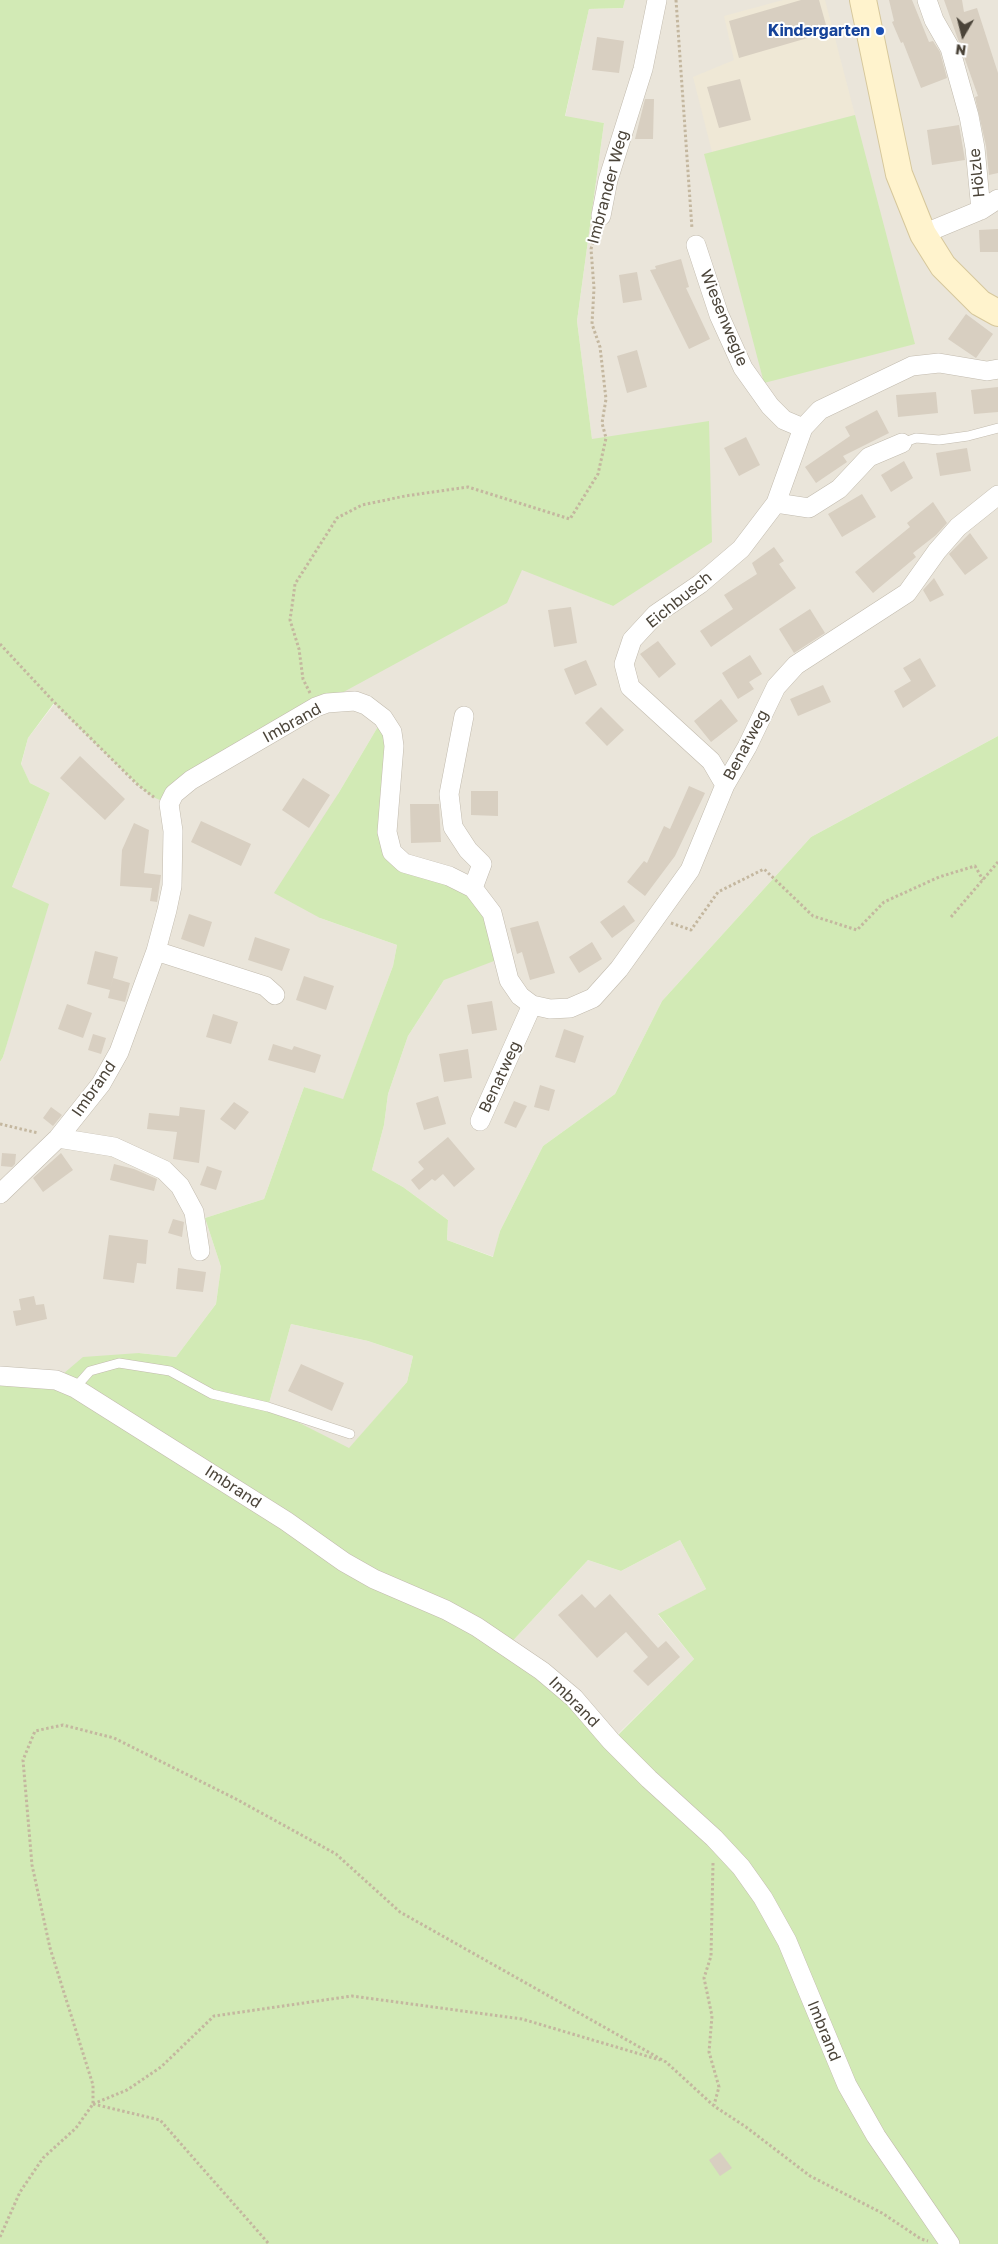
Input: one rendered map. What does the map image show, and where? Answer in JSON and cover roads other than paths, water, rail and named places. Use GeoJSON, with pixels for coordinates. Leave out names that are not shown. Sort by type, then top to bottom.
{"type":"FeatureCollection","features":[{"type":"Feature","properties":{"kind":"street","name":"Imbrander Weg"},"geometry":{"type":"LineString","coordinates":[[601,216],[608,180],[642,69],[657,0]]}},
{"type":"Feature","properties":{"kind":"street"},"geometry":{"type":"LineString","coordinates":[[863,0],[899,174],[923,234],[943,266],[980,303],[998,313]]}},
{"type":"Feature","properties":{"kind":"street","name":"Hölzle"},"geometry":{"type":"LineString","coordinates":[[923,234],[981,210],[976,148],[969,116],[950,48],[934,20],[927,0]]}},
{"type":"Feature","properties":{"kind":"street"},"geometry":{"type":"LineString","coordinates":[[981,210],[998,199]]}},
{"type":"Feature","properties":{"kind":"street","name":"Wiesenwegle"},"geometry":{"type":"LineString","coordinates":[[696,244],[719,314],[743,368],[770,406],[784,420],[803,428]]}},
{"type":"Feature","properties":{"kind":"street"},"geometry":{"type":"LineString","coordinates":[[803,428],[820,410],[912,366],[938,363],[987,371],[998,369]]}},
{"type":"Feature","properties":{"kind":"street","name":"Eichbusch"},"geometry":{"type":"LineString","coordinates":[[724,785],[711,761],[630,687],[624,664],[632,640],[656,614],[700,584],[741,549],[776,503],[803,428]]}},
{"type":"Feature","properties":{"kind":"street"},"geometry":{"type":"LineString","coordinates":[[776,503],[809,508],[839,489],[869,457],[902,443]]}},
{"type":"Feature","properties":{"kind":"street","name":"Benatweg"},"geometry":{"type":"LineString","coordinates":[[480,1121],[532,1005],[550,1009],[570,1008],[593,998],[619,968],[657,918],[690,870],[724,785],[747,747],[776,688],[796,665],[907,593],[936,551],[958,527],[998,495]]}},
{"type":"Feature","properties":{"kind":"street","name":"Imbrand"},"geometry":{"type":"LineString","coordinates":[[0,1194],[58,1138],[101,1084],[119,1052],[156,951],[172,886],[172,831],[169,804],[174,794],[191,780],[316,708],[340,701],[355,701],[366,705],[383,718],[392,732],[394,746],[387,832],[392,852],[404,862],[449,876],[473,888]]}},
{"type":"Feature","properties":{"kind":"street"},"geometry":{"type":"LineString","coordinates":[[464,716],[449,794],[454,827],[468,850],[482,864],[473,888],[492,913],[509,980],[520,996],[532,1005]]}},
{"type":"Feature","properties":{"kind":"street"},"geometry":{"type":"LineString","coordinates":[[156,951],[265,986],[275,995]]}},
{"type":"Feature","properties":{"kind":"street","name":"Imbrand"},"geometry":{"type":"LineString","coordinates":[[58,1138],[114,1147],[164,1170],[180,1186],[194,1212],[200,1251]]}},
{"type":"Feature","properties":{"kind":"street","name":"Imbrand"},"geometry":{"type":"LineString","coordinates":[[0,1376],[56,1380],[74,1388],[286,1521],[344,1562],[374,1579],[446,1610],[508,1646],[574,1698],[649,1780],[714,1838],[741,1867],[763,1898],[786,1941],[847,2085],[876,2136],[950,2244]]}},
{"type":"Feature","properties":{"kind":"lane"},"geometry":{"type":"LineString","coordinates":[[902,443],[916,438],[938,440],[953,438],[998,428]]}},
{"type":"Feature","properties":{"kind":"lane"},"geometry":{"type":"LineString","coordinates":[[74,1388],[90,1371],[119,1363],[170,1370],[212,1394],[268,1407],[350,1434]]}},
{"type":"Feature","properties":{"kind":"place","name":"Kindergarten"},"geometry":{"type":"Point","coordinates":[880,31]}}]}
